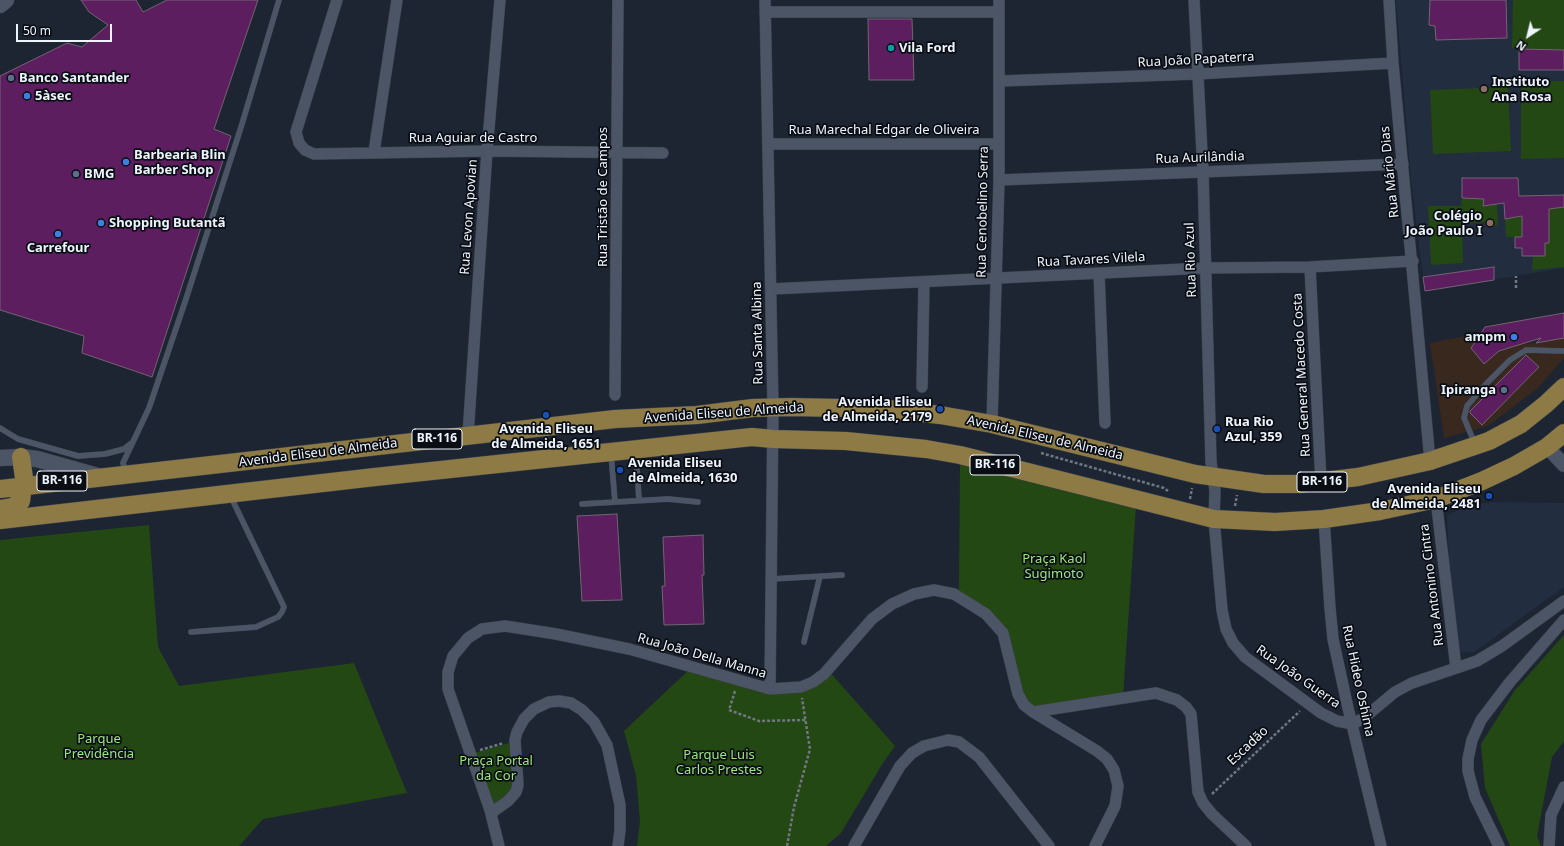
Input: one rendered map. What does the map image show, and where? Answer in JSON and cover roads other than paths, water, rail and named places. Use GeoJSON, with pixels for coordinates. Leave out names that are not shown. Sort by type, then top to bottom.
{"type":"FeatureCollection","features":[{"type":"Feature","properties":{"kind":"main road"},"geometry":{"type":"LineString","coordinates":[[0,5],[6,0]]}},
{"type":"Feature","properties":{"kind":"main road","name":"Avenida Eliseu de Almeida"},"geometry":{"type":"LineString","coordinates":[[0,489],[615,419],[773,408],[889,409],[940,415],[992,424],[1195,474],[1270,484],[1321,482],[1358,477],[1430,461],[1489,441],[1521,424],[1564,387]]}},
{"type":"Feature","properties":{"kind":"main road","name":"Avenida Eliseu de Almeida"},"geometry":{"type":"LineString","coordinates":[[0,520],[752,437],[846,441],[926,449],[960,455],[1214,519],[1275,522],[1324,519],[1380,511],[1436,498],[1488,478],[1559,440]]}},
{"type":"Feature","properties":{"kind":"main road"},"geometry":{"type":"LineString","coordinates":[[0,509],[13,507],[20,503],[24,486],[21,457]]}},
{"type":"Feature","properties":{"kind":"main road"},"geometry":{"type":"LineString","coordinates":[[0,458],[21,457],[37,459],[101,477]]}},
{"type":"Feature","properties":{"kind":"street","name":"Rua Aguiar de Castro"},"geometry":{"type":"LineString","coordinates":[[337,0],[296,132],[299,143],[305,150],[314,154],[487,151],[663,153]]}},
{"type":"Feature","properties":{"kind":"street"},"geometry":{"type":"LineString","coordinates":[[374,152],[397,0]]}},
{"type":"Feature","properties":{"kind":"street","name":"Rua Levon Apovian"},"geometry":{"type":"LineString","coordinates":[[468,435],[487,151],[500,0]]}},
{"type":"Feature","properties":{"kind":"street","name":"Rua Tristão de Campos"},"geometry":{"type":"LineString","coordinates":[[616,395],[618,0]]}},
{"type":"Feature","properties":{"kind":"street","name":"Rua Santa Albina"},"geometry":{"type":"LineString","coordinates":[[765,0],[773,408],[770,689]]}},
{"type":"Feature","properties":{"kind":"street","name":"Rua Cenobelino Serra"},"geometry":{"type":"LineString","coordinates":[[992,424],[999,180],[998,144],[1000,81],[998,0]]}},
{"type":"Feature","properties":{"kind":"street","name":"Rua Rio Azul"},"geometry":{"type":"LineString","coordinates":[[1194,0],[1203,172],[1213,476],[1215,491],[1214,519]]}},
{"type":"Feature","properties":{"kind":"street","name":"Rua Mário Dias"},"geometry":{"type":"LineString","coordinates":[[1389,0],[1393,63],[1413,261],[1430,461]]}},
{"type":"Feature","properties":{"kind":"street"},"geometry":{"type":"LineString","coordinates":[[765,12],[998,12]]}},
{"type":"Feature","properties":{"kind":"street","name":"Rua João Papaterra"},"geometry":{"type":"LineString","coordinates":[[1000,81],[1197,74],[1393,63]]}},
{"type":"Feature","properties":{"kind":"street","name":"Rua Marechal Edgar de Oliveira"},"geometry":{"type":"LineString","coordinates":[[768,144],[998,144]]}},
{"type":"Feature","properties":{"kind":"street","name":"Rua Aurilândia"},"geometry":{"type":"LineString","coordinates":[[999,180],[1403,164]]}},
{"type":"Feature","properties":{"kind":"street","name":"Rua Tavares Vilela"},"geometry":{"type":"LineString","coordinates":[[770,289],[1206,268],[1310,267],[1413,261]]}},
{"type":"Feature","properties":{"kind":"street","name":"Rua General Macedo Costa"},"geometry":{"type":"LineString","coordinates":[[1310,267],[1321,482]]}},
{"type":"Feature","properties":{"kind":"street"},"geometry":{"type":"LineString","coordinates":[[1099,273],[1105,422]]}},
{"type":"Feature","properties":{"kind":"street"},"geometry":{"type":"LineString","coordinates":[[922,387],[924,282]]}},
{"type":"Feature","properties":{"kind":"street"},"geometry":{"type":"LineString","coordinates":[[1559,440],[1562,460]]}},
{"type":"Feature","properties":{"kind":"street","name":"Rua Antonino Cintra"},"geometry":{"type":"LineString","coordinates":[[1436,498],[1456,668]]}},
{"type":"Feature","properties":{"kind":"street","name":"Rua João Guerra"},"geometry":{"type":"LineString","coordinates":[[1214,519],[1222,610],[1226,629],[1232,643],[1245,657],[1308,703],[1337,721],[1353,724]]}},
{"type":"Feature","properties":{"kind":"street","name":"Rua Hideo Oshima"},"geometry":{"type":"LineString","coordinates":[[1324,519],[1330,608],[1334,639],[1348,708],[1381,846]]}},
{"type":"Feature","properties":{"kind":"street","name":"Rua João Della Manna"},"geometry":{"type":"LineString","coordinates":[[499,846],[492,813],[448,689],[448,672],[453,656],[468,638],[482,629],[505,626],[556,634],[629,649],[770,689],[801,687],[823,676],[872,620],[892,604],[914,594],[934,590],[954,594],[971,603],[986,614],[996,624],[1003,633],[1018,694],[1024,705],[1097,751],[1107,759],[1114,770],[1118,786],[1115,806],[1095,846]]}},
{"type":"Feature","properties":{"kind":"street"},"geometry":{"type":"LineString","coordinates":[[1353,724],[1365,717],[1395,692],[1431,675],[1477,662],[1502,646],[1564,601]]}},
{"type":"Feature","properties":{"kind":"street"},"geometry":{"type":"LineString","coordinates":[[1499,846],[1475,797],[1468,771],[1468,759],[1472,740],[1481,720],[1510,682],[1564,620]]}},
{"type":"Feature","properties":{"kind":"street"},"geometry":{"type":"LineString","coordinates":[[1033,712],[1156,693],[1177,700],[1186,707],[1191,714],[1195,744],[1196,781],[1198,792],[1203,803],[1246,846]]}},
{"type":"Feature","properties":{"kind":"street"},"geometry":{"type":"LineString","coordinates":[[492,813],[508,801],[516,792],[518,785],[515,740],[517,732],[524,719],[534,709],[549,702],[559,701],[571,703],[582,710],[594,722],[607,745],[620,805],[620,830],[618,846]]}},
{"type":"Feature","properties":{"kind":"street"},"geometry":{"type":"LineString","coordinates":[[854,846],[904,762],[912,753],[924,746],[948,740],[959,742],[979,757],[1049,846]]}},
{"type":"Feature","properties":{"kind":"street"},"geometry":{"type":"LineString","coordinates":[[1549,846],[1551,815],[1564,787]]}},
{"type":"Feature","properties":{"kind":"lane"},"geometry":{"type":"LineString","coordinates":[[127,474],[123,464],[127,451],[134,440],[149,408],[185,302],[242,124],[279,0]]}},
{"type":"Feature","properties":{"kind":"lane"},"geometry":{"type":"LineString","coordinates":[[1476,446],[1464,418],[1467,406],[1486,384],[1510,360],[1526,350],[1564,350]]}},
{"type":"Feature","properties":{"kind":"lane"},"geometry":{"type":"LineString","coordinates":[[0,428],[18,439],[78,456],[92,457],[119,450],[134,440]]}},
{"type":"Feature","properties":{"kind":"lane"},"geometry":{"type":"LineString","coordinates":[[636,450],[639,500]]}},
{"type":"Feature","properties":{"kind":"lane"},"geometry":{"type":"LineString","coordinates":[[611,452],[615,502]]}},
{"type":"Feature","properties":{"kind":"lane"},"geometry":{"type":"LineString","coordinates":[[191,632],[256,627],[278,617],[284,607],[230,494]]}},
{"type":"Feature","properties":{"kind":"lane"},"geometry":{"type":"LineString","coordinates":[[582,504],[668,499],[698,502]]}},
{"type":"Feature","properties":{"kind":"lane"},"geometry":{"type":"LineString","coordinates":[[771,579],[842,575]]}},
{"type":"Feature","properties":{"kind":"lane"},"geometry":{"type":"LineString","coordinates":[[804,642],[820,576]]}},
{"type":"Feature","properties":{"kind":"place","name":"Vila Ford"},"geometry":{"type":"Point","coordinates":[891,48]}},
{"type":"Feature","properties":{"kind":"place","name":"Banco Santander"},"geometry":{"type":"Point","coordinates":[11,78]}},
{"type":"Feature","properties":{"kind":"place","name":"Instituto Ana Rosa"},"geometry":{"type":"Point","coordinates":[1484,89]}},
{"type":"Feature","properties":{"kind":"place","name":"5àsec"},"geometry":{"type":"Point","coordinates":[27,96]}},
{"type":"Feature","properties":{"kind":"place","name":"Barbearia Blin Barber Shop"},"geometry":{"type":"Point","coordinates":[126,162]}},
{"type":"Feature","properties":{"kind":"place","name":"BMG"},"geometry":{"type":"Point","coordinates":[76,174]}},
{"type":"Feature","properties":{"kind":"place","name":"Shopping Butantã"},"geometry":{"type":"Point","coordinates":[101,223]}},
{"type":"Feature","properties":{"kind":"place","name":"Colégio João Paulo I"},"geometry":{"type":"Point","coordinates":[1490,223]}},
{"type":"Feature","properties":{"kind":"place","name":"Carrefour"},"geometry":{"type":"Point","coordinates":[58,234]}},
{"type":"Feature","properties":{"kind":"place","name":"ampm"},"geometry":{"type":"Point","coordinates":[1514,337]}},
{"type":"Feature","properties":{"kind":"place","name":"Ipiranga"},"geometry":{"type":"Point","coordinates":[1504,390]}},
{"type":"Feature","properties":{"kind":"place","name":"Avenida Eliseu de Almeida, 2179"},"geometry":{"type":"Point","coordinates":[940,409]}},
{"type":"Feature","properties":{"kind":"place","name":"Avenida Eliseu de Almeida, 1651"},"geometry":{"type":"Point","coordinates":[546,415]}},
{"type":"Feature","properties":{"kind":"place","name":"Rua Rio Azul, 359"},"geometry":{"type":"Point","coordinates":[1217,429]}},
{"type":"Feature","properties":{"kind":"place","name":"Avenida Eliseu de Almeida, 1630"},"geometry":{"type":"Point","coordinates":[620,470]}},
{"type":"Feature","properties":{"kind":"place","name":"Avenida Eliseu de Almeida, 2481"},"geometry":{"type":"Point","coordinates":[1489,496]}},
{"type":"Feature","properties":{"kind":"park label","name":"Praça Kaol Sugimoto"},"geometry":{"type":"Point","coordinates":[1054,566]}},
{"type":"Feature","properties":{"kind":"park label","name":"Parque Previdência"},"geometry":{"type":"Point","coordinates":[99,746]}},
{"type":"Feature","properties":{"kind":"park label","name":"Parque Luis Carlos Prestes"},"geometry":{"type":"Point","coordinates":[719,762]}},
{"type":"Feature","properties":{"kind":"park label","name":"Praça Portal da Cor"},"geometry":{"type":"Point","coordinates":[496,768]}}]}
